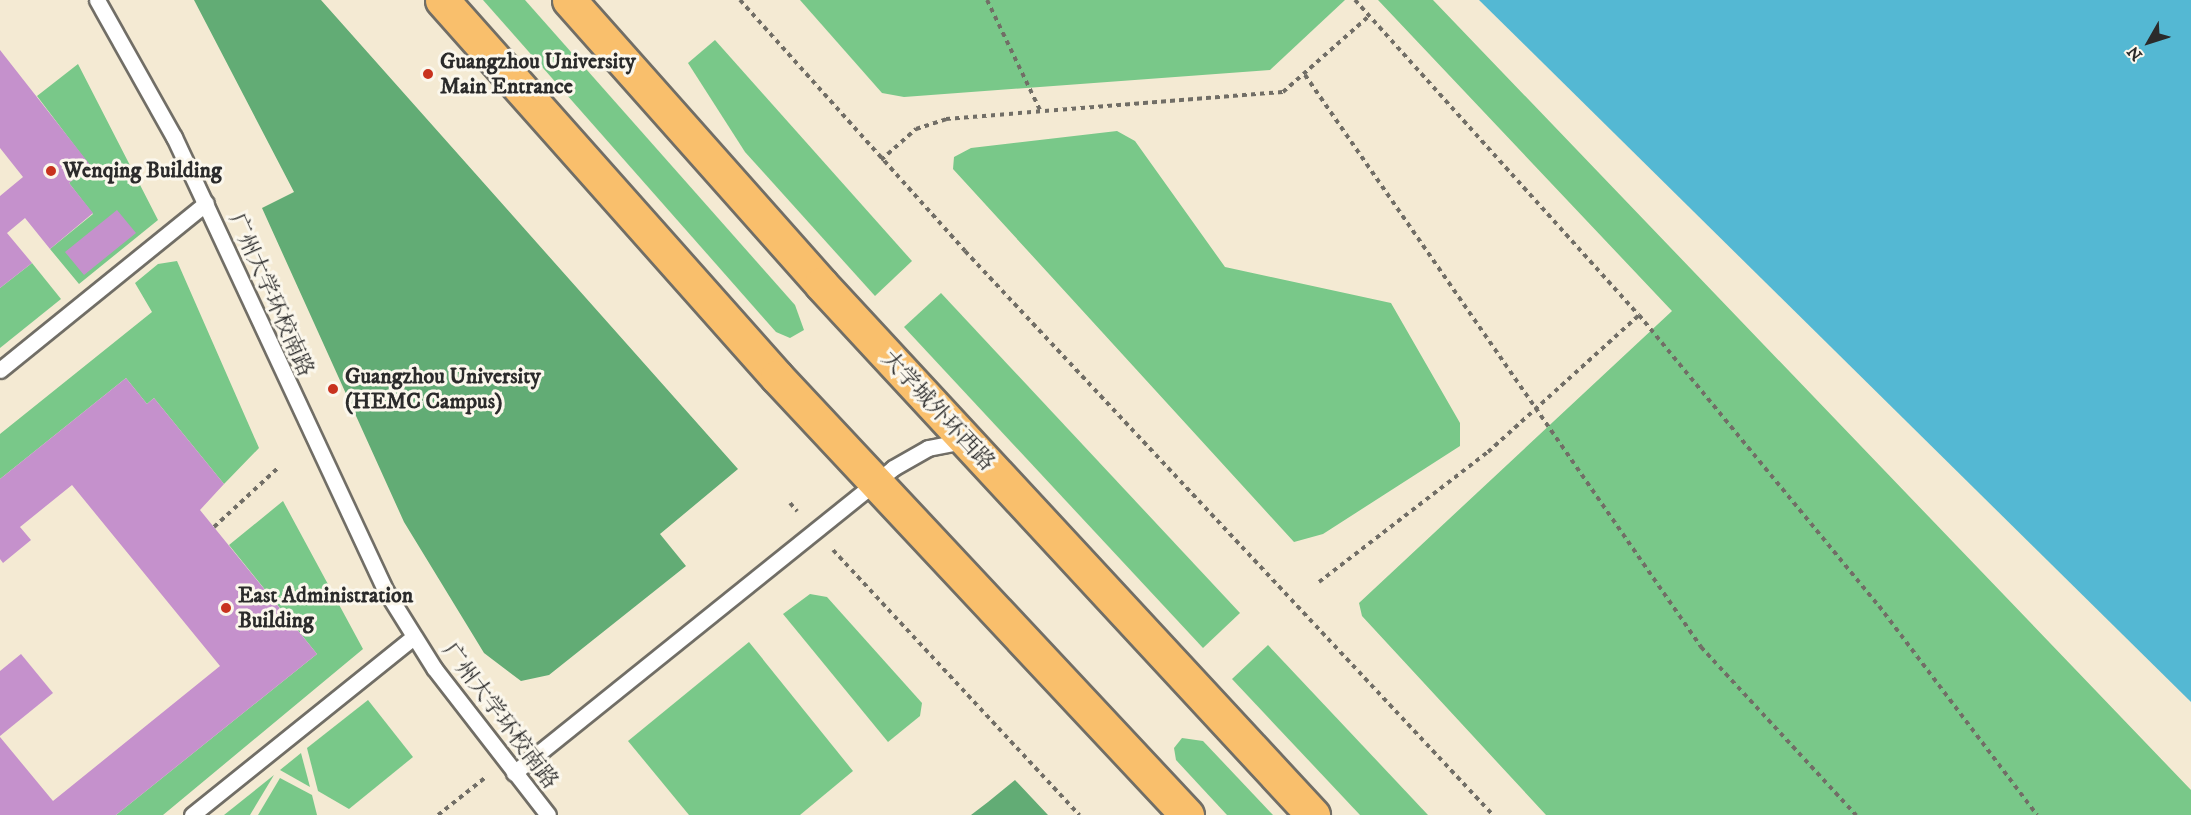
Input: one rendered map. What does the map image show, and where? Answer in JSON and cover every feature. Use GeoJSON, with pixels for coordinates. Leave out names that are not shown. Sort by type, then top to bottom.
{"type":"FeatureCollection","features":[{"type":"Feature","properties":{"kind":"main road"},"geometry":{"type":"LineString","coordinates":[[442,0],[875,482],[1187,815]]}},
{"type":"Feature","properties":{"kind":"main road","name":"大学城外环西路"},"geometry":{"type":"LineString","coordinates":[[568,0],[965,441],[1313,815]]}},
{"type":"Feature","properties":{"kind":"lane","name":"广州大学环校南路"},"geometry":{"type":"LineString","coordinates":[[97,0],[206,203],[338,500],[413,636],[548,815]]}},
{"type":"Feature","properties":{"kind":"lane"},"geometry":{"type":"LineString","coordinates":[[0,369],[206,203]]}},
{"type":"Feature","properties":{"kind":"lane"},"geometry":{"type":"LineString","coordinates":[[510,767],[875,482],[928,448],[965,441]]}},
{"type":"Feature","properties":{"kind":"lane"},"geometry":{"type":"LineString","coordinates":[[192,815],[413,636]]}},
{"type":"Feature","properties":{"kind":"path"},"geometry":{"type":"LineString","coordinates":[[740,0],[881,160],[1493,815]]}},
{"type":"Feature","properties":{"kind":"path"},"geometry":{"type":"LineString","coordinates":[[987,0],[1041,112]]}},
{"type":"Feature","properties":{"kind":"path"},"geometry":{"type":"LineString","coordinates":[[1355,0],[1639,315],[1922,660],[2037,815]]}},
{"type":"Feature","properties":{"kind":"path"},"geometry":{"type":"LineString","coordinates":[[881,160],[927,124],[1041,112],[1274,94],[1305,75],[1370,15]]}},
{"type":"Feature","properties":{"kind":"path"},"geometry":{"type":"LineString","coordinates":[[1305,75],[1701,647],[1856,815]]}},
{"type":"Feature","properties":{"kind":"path"},"geometry":{"type":"LineString","coordinates":[[1318,582],[1488,453],[1639,315]]}},
{"type":"Feature","properties":{"kind":"path"},"geometry":{"type":"LineString","coordinates":[[214,527],[278,468]]}},
{"type":"Feature","properties":{"kind":"path"},"geometry":{"type":"LineString","coordinates":[[790,503],[1080,815]]}},
{"type":"Feature","properties":{"kind":"path"},"geometry":{"type":"LineString","coordinates":[[438,815],[510,767]]}},
{"type":"Feature","properties":{"kind":"green space"},"geometry":{"type":"Polygon","coordinates":[[[194,0],[321,0],[738,469],[660,534],[686,566],[549,675],[521,681],[484,653],[404,522],[262,208],[294,192],[194,0]]]}},
{"type":"Feature","properties":{"kind":"green space"},"geometry":{"type":"Polygon","coordinates":[[[483,0],[525,0],[795,305],[804,330],[790,338],[776,332],[483,0]]]}},
{"type":"Feature","properties":{"kind":"green space"},"geometry":{"type":"Polygon","coordinates":[[[800,0],[1345,0],[1270,70],[904,97],[882,93],[800,0]]]}},
{"type":"Feature","properties":{"kind":"green space"},"geometry":{"type":"Polygon","coordinates":[[[1378,0],[1433,0],[2191,790],[2191,815],[1546,815],[1362,616],[1359,603],[1672,311],[1378,0]]]}},
{"type":"Feature","properties":{"kind":"green space"},"geometry":{"type":"Polygon","coordinates":[[[715,40],[912,261],[875,296],[745,152],[688,63],[715,40]]]}},
{"type":"Feature","properties":{"kind":"green space"},"geometry":{"type":"Polygon","coordinates":[[[78,64],[158,220],[79,284],[50,249],[93,214],[69,183],[90,166],[37,96],[78,64]]]}},
{"type":"Feature","properties":{"kind":"green space"},"geometry":{"type":"Polygon","coordinates":[[[1117,131],[1135,141],[1225,267],[1391,303],[1460,423],[1460,446],[1323,534],[1294,542],[953,169],[954,157],[971,148],[1117,131]]]}},
{"type":"Feature","properties":{"kind":"green space"},"geometry":{"type":"Polygon","coordinates":[[[177,261],[259,448],[224,484],[154,398],[147,404],[126,378],[0,479],[0,434],[152,312],[135,283],[158,264],[177,261]]]}},
{"type":"Feature","properties":{"kind":"green space"},"geometry":{"type":"Polygon","coordinates":[[[32,263],[61,299],[0,348],[0,288],[32,263]]]}},
{"type":"Feature","properties":{"kind":"green space"},"geometry":{"type":"Polygon","coordinates":[[[941,293],[1240,613],[1203,648],[904,327],[941,293]]]}},
{"type":"Feature","properties":{"kind":"green space"},"geometry":{"type":"Polygon","coordinates":[[[283,501],[363,649],[163,815],[116,815],[317,654],[229,545],[283,501]]]}},
{"type":"Feature","properties":{"kind":"green space"},"geometry":{"type":"Polygon","coordinates":[[[810,594],[827,597],[922,703],[920,716],[888,742],[783,614],[810,594]]]}},
{"type":"Feature","properties":{"kind":"green space"},"geometry":{"type":"Polygon","coordinates":[[[749,642],[853,771],[800,815],[689,815],[628,741],[749,642]]]}},
{"type":"Feature","properties":{"kind":"green space"},"geometry":{"type":"Polygon","coordinates":[[[1268,645],[1428,815],[1360,815],[1232,679],[1268,645]]]}},
{"type":"Feature","properties":{"kind":"green space"},"geometry":{"type":"Polygon","coordinates":[[[368,700],[413,757],[349,809],[318,791],[307,748],[368,700]]]}},
{"type":"Feature","properties":{"kind":"green space"},"geometry":{"type":"Polygon","coordinates":[[[1182,738],[1203,741],[1273,815],[1227,815],[1176,760],[1174,748],[1182,738]]]}},
{"type":"Feature","properties":{"kind":"green space"},"geometry":{"type":"Polygon","coordinates":[[[301,753],[310,787],[280,770],[301,753]]]}},
{"type":"Feature","properties":{"kind":"green space"},"geometry":{"type":"Polygon","coordinates":[[[274,775],[250,815],[224,815],[274,775]]]}},
{"type":"Feature","properties":{"kind":"green space"},"geometry":{"type":"Polygon","coordinates":[[[280,778],[312,795],[317,815],[258,815],[280,778]]]}},
{"type":"Feature","properties":{"kind":"green space"},"geometry":{"type":"Polygon","coordinates":[[[1015,780],[1048,815],[971,815],[988,802],[1015,780]]]}},
{"type":"Feature","properties":{"kind":"water"},"geometry":{"type":"Polygon","coordinates":[[[1479,0],[2191,0],[2191,702],[1479,0]]]}},
{"type":"Feature","properties":{"kind":"building","name":"Wenqing Building"},"geometry":{"type":"Polygon","coordinates":[[[0,50],[91,166],[69,183],[93,213],[50,249],[25,218],[7,233],[32,263],[0,288],[0,196],[23,177],[0,148],[0,50]]]}},
{"type":"Feature","properties":{"kind":"building"},"geometry":{"type":"Polygon","coordinates":[[[117,210],[136,233],[84,275],[65,252],[117,210]]]}},
{"type":"Feature","properties":{"kind":"building","name":"East Administration Building"},"geometry":{"type":"Polygon","coordinates":[[[126,378],[147,404],[154,398],[224,484],[200,510],[317,654],[116,815],[0,815],[0,737],[53,801],[220,666],[72,485],[20,527],[31,540],[3,563],[0,559],[0,479],[126,378]]]}},
{"type":"Feature","properties":{"kind":"building"},"geometry":{"type":"Polygon","coordinates":[[[21,654],[53,693],[0,736],[0,671],[21,654]]]}},
{"type":"Feature","properties":{"kind":"place","name":"Guangzhou University Main Entrance"},"geometry":{"type":"Point","coordinates":[428,74]}},
{"type":"Feature","properties":{"kind":"place","name":"Wenqing Building"},"geometry":{"type":"Point","coordinates":[51,171]}},
{"type":"Feature","properties":{"kind":"place","name":"Guangzhou University (HEMC Campus)"},"geometry":{"type":"Point","coordinates":[333,389]}},
{"type":"Feature","properties":{"kind":"place","name":"East Administration Building"},"geometry":{"type":"Point","coordinates":[226,608]}}]}
